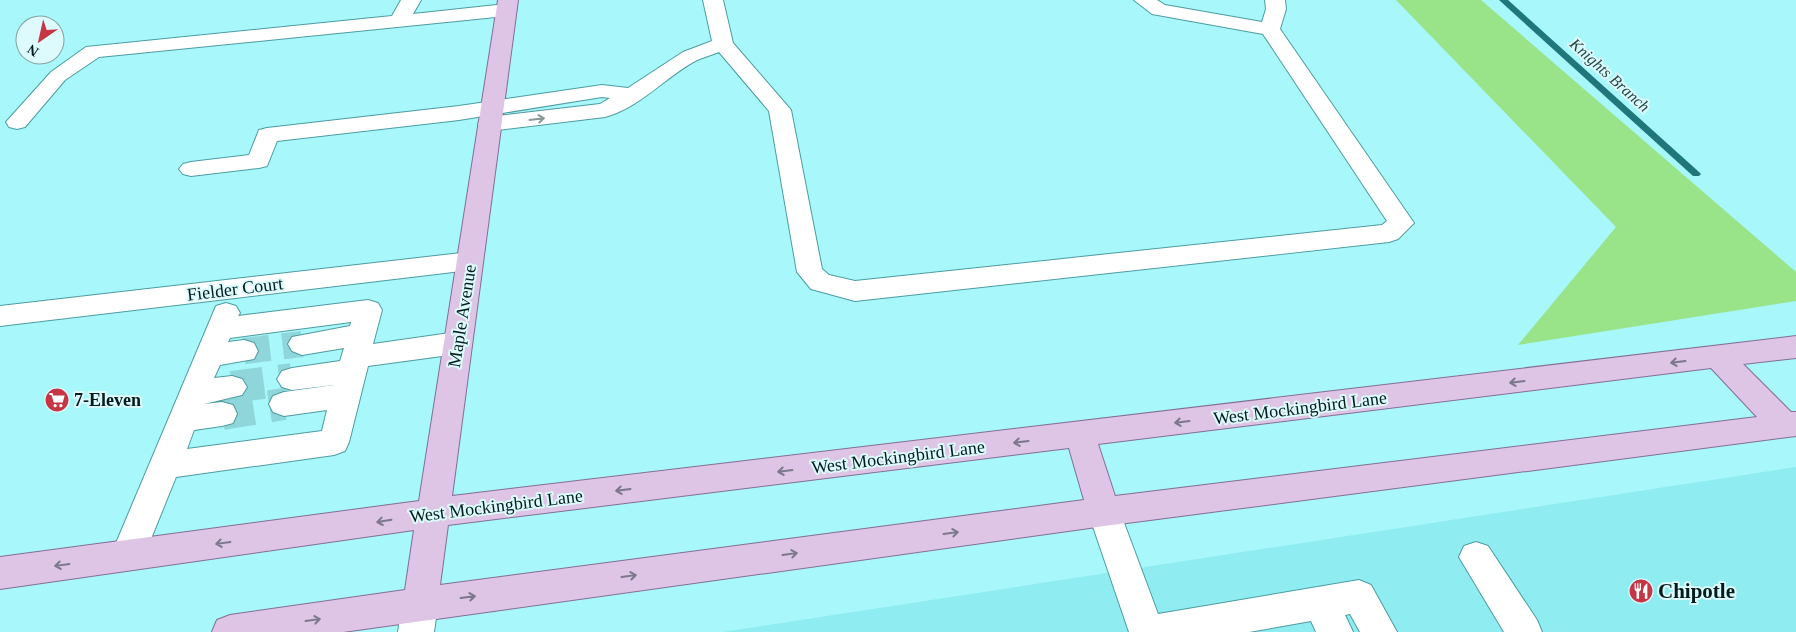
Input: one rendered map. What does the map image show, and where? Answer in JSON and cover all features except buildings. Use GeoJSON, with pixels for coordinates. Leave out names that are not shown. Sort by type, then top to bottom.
{"type":"FeatureCollection","features":[{"type":"Feature","properties":{"kind":"main road","name":"Maple Avenue"},"geometry":{"type":"LineString","coordinates":[[418,618],[507,5]]}},
{"type":"Feature","properties":{"kind":"main road","name":"West Mockingbird Lane"},"geometry":{"type":"LineString","coordinates":[[0,574],[432,513],[1796,347]]}},
{"type":"Feature","properties":{"kind":"main road"},"geometry":{"type":"LineString","coordinates":[[1718,357],[1792,429]]}},
{"type":"Feature","properties":{"kind":"main road"},"geometry":{"type":"LineString","coordinates":[[230,632],[418,618],[1104,512],[1792,429]]}},
{"type":"Feature","properties":{"kind":"main road"},"geometry":{"type":"LineString","coordinates":[[1080,434],[1104,512]]}},
{"type":"Feature","properties":{"kind":"lane"},"geometry":{"type":"LineString","coordinates":[[399,22],[411,0]]}},
{"type":"Feature","properties":{"kind":"lane"},"geometry":{"type":"LineString","coordinates":[[713,0],[723,44],[780,110],[810,272],[820,282],[855,292],[1389,233],[1402,224],[1270,29],[1159,10],[1144,0]]}},
{"type":"Feature","properties":{"kind":"lane"},"geometry":{"type":"LineString","coordinates":[[1270,29],[1276,9],[1275,0]]}},
{"type":"Feature","properties":{"kind":"lane"},"geometry":{"type":"LineString","coordinates":[[17,122],[58,76],[94,51],[399,22],[507,5]]}},
{"type":"Feature","properties":{"kind":"lane"},"geometry":{"type":"LineString","coordinates":[[191,169],[259,161],[267,135],[490,117],[602,92],[632,95],[690,56],[723,44]]}},
{"type":"Feature","properties":{"kind":"lane","name":"Fielder Court"},"geometry":{"type":"LineString","coordinates":[[3,320],[236,289],[470,262]]}},
{"type":"Feature","properties":{"kind":"lane"},"geometry":{"type":"LineString","coordinates":[[128,555],[236,289]]}},
{"type":"Feature","properties":{"kind":"lane"},"geometry":{"type":"LineString","coordinates":[[165,464],[334,442],[368,310],[220,329]]}},
{"type":"Feature","properties":{"kind":"lane"},"geometry":{"type":"LineString","coordinates":[[288,392],[355,365],[457,343]]}},
{"type":"Feature","properties":{"kind":"lane"},"geometry":{"type":"LineString","coordinates":[[302,344],[355,365]]}},
{"type":"Feature","properties":{"kind":"lane"},"geometry":{"type":"LineString","coordinates":[[209,355],[244,351]]}},
{"type":"Feature","properties":{"kind":"lane"},"geometry":{"type":"LineString","coordinates":[[188,406],[227,400]]}},
{"type":"Feature","properties":{"kind":"lane"},"geometry":{"type":"LineString","coordinates":[[1104,512],[1147,632]]}},
{"type":"Feature","properties":{"kind":"lane"},"geometry":{"type":"LineString","coordinates":[[1476,557],[1524,632]]}},
{"type":"Feature","properties":{"kind":"lane"},"geometry":{"type":"LineString","coordinates":[[1154,632],[1327,617],[1359,596],[1379,632]]}},
{"type":"Feature","properties":{"kind":"shaded area"},"geometry":{"type":"Polygon","coordinates":[[[1796,467],[1796,632],[723,632],[1796,467]]]}},
{"type":"Feature","properties":{"kind":"green space"},"geometry":{"type":"Polygon","coordinates":[[[1396,0],[1481,0],[1796,272],[1796,301],[1518,345],[1616,227],[1396,0]]]}},
{"type":"Feature","properties":{"kind":"waterway","name":"Knights Branch"},"geometry":{"type":"LineString","coordinates":[[1503,0],[1696,174]]}},
{"type":"Feature","properties":{"kind":"tunnel"},"geometry":{"type":"LineString","coordinates":[[244,351],[302,344]]}},
{"type":"Feature","properties":{"kind":"tunnel"},"geometry":{"type":"LineString","coordinates":[[232,387],[292,379]]}},
{"type":"Feature","properties":{"kind":"tunnel"},"geometry":{"type":"LineString","coordinates":[[222,414],[284,404]]}},
{"type":"Feature","properties":{"kind":"place","name":"7-Eleven"},"geometry":{"type":"Point","coordinates":[57,400]}},
{"type":"Feature","properties":{"kind":"place","name":"Chipotle"},"geometry":{"type":"Point","coordinates":[1641,591]}}]}
